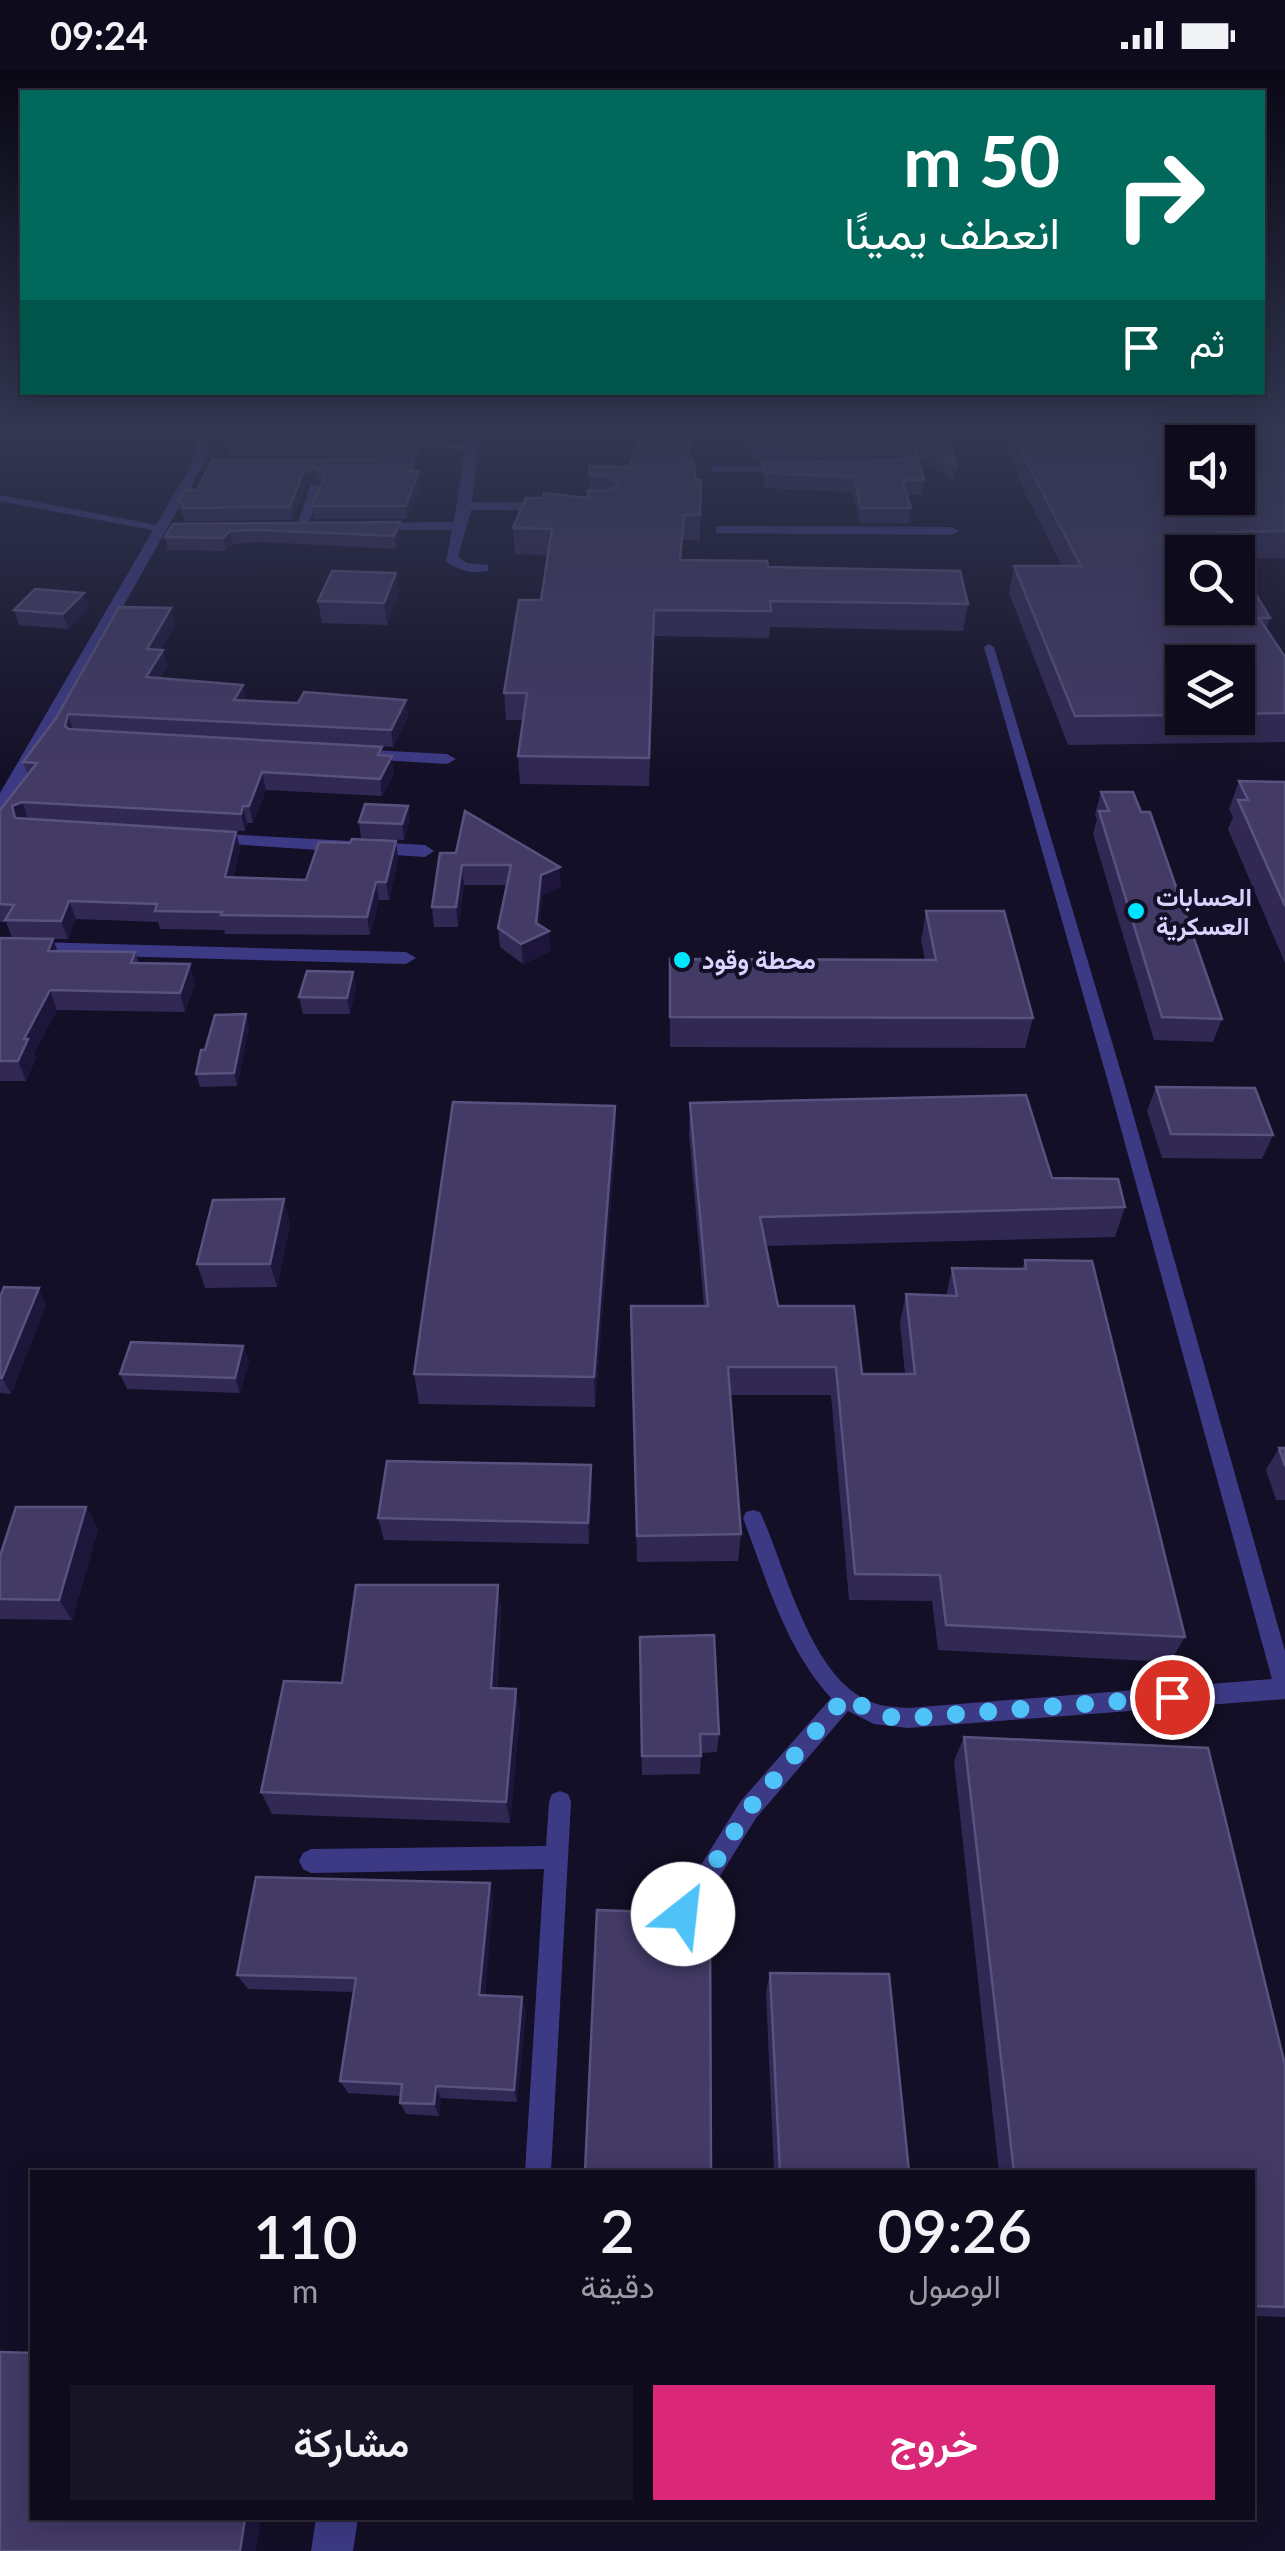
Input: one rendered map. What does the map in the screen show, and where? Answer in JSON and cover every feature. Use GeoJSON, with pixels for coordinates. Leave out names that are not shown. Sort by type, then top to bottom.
{"type":"FeatureCollection","features":[{"type":"Feature","properties":{"kind":"street"},"geometry":{"type":"LineString","coordinates":[[0,806],[154,543]]}},
{"type":"Feature","properties":{"kind":"street"},"geometry":{"type":"LineString","coordinates":[[455,543],[451,558],[463,567],[483,568]]}},
{"type":"Feature","properties":{"kind":"street"},"geometry":{"type":"LineString","coordinates":[[331,752],[447,759]]}},
{"type":"Feature","properties":{"kind":"street"},"geometry":{"type":"LineString","coordinates":[[187,837],[424,851]]}},
{"type":"Feature","properties":{"kind":"street"},"geometry":{"type":"LineString","coordinates":[[0,947],[406,958]]}},
{"type":"Feature","properties":{"kind":"street"},"geometry":{"type":"LineString","coordinates":[[332,2551],[336,2520]]}},
{"type":"Feature","properties":{"kind":"lane"},"geometry":{"type":"LineString","coordinates":[[753,1518],[800,1636],[814,1659],[846,1696],[878,1716],[908,1718],[1285,1688],[989,647]]}},
{"type":"Feature","properties":{"kind":"lane"},"geometry":{"type":"LineString","coordinates":[[683,1914],[748,1810],[846,1696]]}},
{"type":"Feature","properties":{"kind":"lane"},"geometry":{"type":"LineString","coordinates":[[538,2170],[560,1802]]}},
{"type":"Feature","properties":{"kind":"lane"},"geometry":{"type":"LineString","coordinates":[[311,1862],[557,1857]]}},
{"type":"Feature","properties":{"kind":"building"},"geometry":{"type":"Polygon","coordinates":[[[550,543],[682,543],[680,560],[767,561],[768,567],[960,571],[968,604],[770,601],[771,611],[654,610],[649,758],[518,756],[527,693],[504,693],[519,600],[541,600],[550,543]]]}},
{"type":"Feature","properties":{"kind":"building"},"geometry":{"type":"Polygon","coordinates":[[[1069,543],[1165,543],[1165,625],[1255,625],[1255,593],[1270,618],[1259,618],[1285,657],[1285,713],[1255,714],[1255,645],[1165,645],[1165,715],[1075,716],[1014,566],[1081,566],[1069,543]]]}},
{"type":"Feature","properties":{"kind":"building"},"geometry":{"type":"Polygon","coordinates":[[[332,571],[396,573],[384,603],[318,601],[332,571]]]}},
{"type":"Feature","properties":{"kind":"building"},"geometry":{"type":"Polygon","coordinates":[[[35,589],[84,593],[63,614],[14,610],[35,589]]]}},
{"type":"Feature","properties":{"kind":"building"},"geometry":{"type":"Polygon","coordinates":[[[119,607],[171,608],[147,649],[163,650],[146,677],[243,685],[234,700],[298,703],[304,692],[406,700],[391,730],[68,714],[68,729],[382,747],[378,755],[392,756],[380,779],[262,772],[249,806],[243,806],[241,814],[22,802],[12,806],[15,818],[236,832],[225,877],[306,880],[319,842],[396,841],[386,882],[376,882],[367,917],[221,915],[222,912],[155,911],[157,904],[69,901],[61,921],[5,920],[14,905],[0,904],[0,810],[37,763],[23,762],[56,718],[119,607]]]}},
{"type":"Feature","properties":{"kind":"building"},"geometry":{"type":"Polygon","coordinates":[[[1239,781],[1285,782],[1285,906],[1238,800],[1248,800],[1239,781]]]}},
{"type":"Feature","properties":{"kind":"building"},"geometry":{"type":"Polygon","coordinates":[[[1101,792],[1133,792],[1141,812],[1150,812],[1222,1019],[1162,1017],[1099,811],[1109,811],[1101,792]]]}},
{"type":"Feature","properties":{"kind":"building"},"geometry":{"type":"Polygon","coordinates":[[[365,804],[408,806],[402,824],[359,822],[365,804]]]}},
{"type":"Feature","properties":{"kind":"building"},"geometry":{"type":"Polygon","coordinates":[[[465,811],[560,867],[541,875],[536,923],[549,931],[521,944],[498,928],[511,865],[462,865],[456,907],[432,907],[440,853],[456,853],[465,811]]]}},
{"type":"Feature","properties":{"kind":"building"},"geometry":{"type":"Polygon","coordinates":[[[926,911],[1004,911],[1033,1018],[670,1017],[670,959],[936,960],[926,911]]]}},
{"type":"Feature","properties":{"kind":"building"},"geometry":{"type":"Polygon","coordinates":[[[0,938],[53,939],[48,951],[135,952],[131,963],[190,964],[180,993],[50,990],[24,1039],[28,1039],[18,1061],[0,1061],[0,938]]]}},
{"type":"Feature","properties":{"kind":"building"},"geometry":{"type":"Polygon","coordinates":[[[307,971],[353,972],[347,998],[299,997],[307,971]]]}},
{"type":"Feature","properties":{"kind":"building"},"geometry":{"type":"Polygon","coordinates":[[[246,1014],[234,1073],[196,1074],[215,1015],[246,1014]]]}},
{"type":"Feature","properties":{"kind":"building"},"geometry":{"type":"Polygon","coordinates":[[[1156,1087],[1255,1088],[1273,1135],[1171,1134],[1156,1087]]]}},
{"type":"Feature","properties":{"kind":"building"},"geometry":{"type":"Polygon","coordinates":[[[1026,1095],[1052,1178],[1118,1179],[1125,1207],[760,1217],[778,1306],[854,1306],[862,1374],[915,1374],[906,1294],[957,1296],[952,1268],[1026,1269],[1025,1260],[1092,1261],[1185,1637],[946,1625],[940,1575],[855,1574],[836,1367],[728,1367],[741,1534],[637,1536],[631,1306],[708,1306],[690,1103],[1026,1095]]]}},
{"type":"Feature","properties":{"kind":"building"},"geometry":{"type":"Polygon","coordinates":[[[453,1102],[615,1106],[594,1377],[414,1374],[453,1102]]]}},
{"type":"Feature","properties":{"kind":"building"},"geometry":{"type":"Polygon","coordinates":[[[284,1199],[270,1264],[197,1264],[213,1200],[284,1199]]]}},
{"type":"Feature","properties":{"kind":"building"},"geometry":{"type":"Polygon","coordinates":[[[4,1287],[39,1288],[0,1378],[0,1297],[4,1287]]]}},
{"type":"Feature","properties":{"kind":"building"},"geometry":{"type":"Polygon","coordinates":[[[131,1342],[243,1346],[235,1378],[120,1374],[131,1342]]]}},
{"type":"Feature","properties":{"kind":"building"},"geometry":{"type":"Polygon","coordinates":[[[387,1461],[591,1465],[588,1523],[378,1518],[387,1461]]]}},
{"type":"Feature","properties":{"kind":"building"},"geometry":{"type":"Polygon","coordinates":[[[16,1507],[86,1507],[59,1600],[0,1599],[0,1556],[16,1507]]]}},
{"type":"Feature","properties":{"kind":"building"},"geometry":{"type":"Polygon","coordinates":[[[356,1585],[498,1585],[491,1688],[516,1689],[506,1802],[261,1792],[284,1681],[342,1683],[356,1585]]]}},
{"type":"Feature","properties":{"kind":"building"},"geometry":{"type":"Polygon","coordinates":[[[714,1635],[719,1734],[700,1734],[701,1756],[642,1756],[640,1637],[714,1635]]]}},
{"type":"Feature","properties":{"kind":"building"},"geometry":{"type":"Polygon","coordinates":[[[964,1737],[1208,1748],[1285,2065],[1285,2307],[1255,2306],[1255,2170],[1014,2170],[964,1737]]]}},
{"type":"Feature","properties":{"kind":"building"},"geometry":{"type":"Polygon","coordinates":[[[256,1877],[490,1883],[479,1995],[522,1997],[514,2090],[436,2086],[434,2104],[400,2103],[402,2084],[340,2081],[356,1978],[237,1975],[256,1877]]]}},
{"type":"Feature","properties":{"kind":"building"},"geometry":{"type":"Polygon","coordinates":[[[597,1910],[710,1914],[711,2170],[585,2170],[597,1910]]]}},
{"type":"Feature","properties":{"kind":"building"},"geometry":{"type":"Polygon","coordinates":[[[770,1973],[889,1974],[909,2170],[780,2170],[770,1973]]]}},
{"type":"Feature","properties":{"kind":"building"},"geometry":{"type":"Polygon","coordinates":[[[0,2352],[30,2353],[30,2520],[245,2520],[240,2551],[0,2551],[0,2352]]]}},
{"type":"Feature","properties":{"kind":"place","name":"الحسابات العسكرية"},"geometry":{"type":"Point","coordinates":[1136,911]}},
{"type":"Feature","properties":{"kind":"place","name":"محطة وقود"},"geometry":{"type":"Point","coordinates":[682,960]}},
{"type":"Feature","properties":{"kind":"route"},"geometry":{"type":"LineString","coordinates":[[683,1914],[748,1810],[846,1696],[878,1716],[908,1718],[1172,1697]]}}]}
